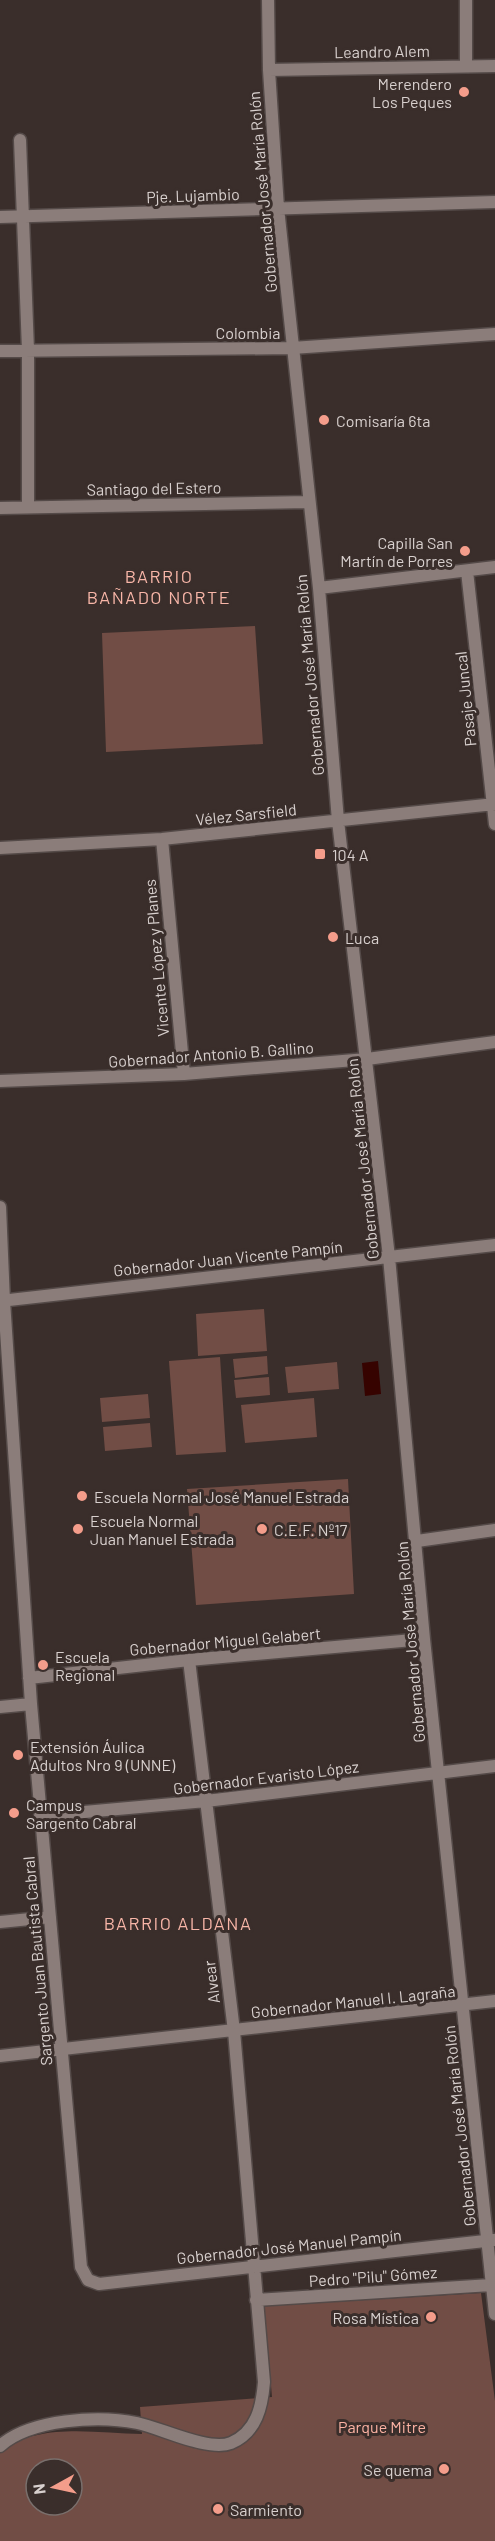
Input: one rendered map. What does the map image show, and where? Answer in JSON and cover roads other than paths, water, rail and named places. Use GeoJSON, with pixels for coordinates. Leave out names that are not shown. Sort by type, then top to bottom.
{"type":"FeatureCollection","features":[{"type":"Feature","properties":{"kind":"street","name":"Gobernador José María Rolón"},"geometry":{"type":"LineString","coordinates":[[268,0],[269,70],[278,208],[319,588],[338,821],[389,1257],[417,1542],[424,1639],[491,2240],[491,2285],[495,2314]]}},
{"type":"Feature","properties":{"kind":"street"},"geometry":{"type":"LineString","coordinates":[[466,0],[466,66]]}},
{"type":"Feature","properties":{"kind":"street","name":"Leandro Alem"},"geometry":{"type":"LineString","coordinates":[[269,70],[495,66]]}},
{"type":"Feature","properties":{"kind":"street"},"geometry":{"type":"LineString","coordinates":[[20,140],[28,350],[28,507]]}},
{"type":"Feature","properties":{"kind":"street","name":"Pje. Lujambio"},"geometry":{"type":"LineString","coordinates":[[0,217],[495,202]]}},
{"type":"Feature","properties":{"kind":"street","name":"Colombia"},"geometry":{"type":"LineString","coordinates":[[0,351],[292,348],[495,334]]}},
{"type":"Feature","properties":{"kind":"street","name":"Santiago del Estero"},"geometry":{"type":"LineString","coordinates":[[0,508],[308,502]]}},
{"type":"Feature","properties":{"kind":"street"},"geometry":{"type":"LineString","coordinates":[[319,588],[495,567]]}},
{"type":"Feature","properties":{"kind":"street","name":"Pasaje Juncal"},"geometry":{"type":"LineString","coordinates":[[467,571],[495,824]]}},
{"type":"Feature","properties":{"kind":"street","name":"Vélez Sarsfield"},"geometry":{"type":"LineString","coordinates":[[0,848],[162,839],[494,805]]}},
{"type":"Feature","properties":{"kind":"street","name":"Vicente López y Planes"},"geometry":{"type":"LineString","coordinates":[[162,839],[184,1074]]}},
{"type":"Feature","properties":{"kind":"street","name":"Gobernador Antonio B. Gallino"},"geometry":{"type":"LineString","coordinates":[[0,1081],[184,1074],[367,1059],[495,1042]]}},
{"type":"Feature","properties":{"kind":"street","name":"Sargento Juan Bautista Cabral"},"geometry":{"type":"LineString","coordinates":[[0,1207],[2,1301],[40,1816],[81,2267],[88,2280]]}},
{"type":"Feature","properties":{"kind":"street","name":"Gobernador Juan Vicente Pampín"},"geometry":{"type":"LineString","coordinates":[[2,1301],[495,1245]]}},
{"type":"Feature","properties":{"kind":"street"},"geometry":{"type":"LineString","coordinates":[[417,1542],[495,1530]]}},
{"type":"Feature","properties":{"kind":"street","name":"Gobernador Miguel Gelabert"},"geometry":{"type":"LineString","coordinates":[[29,1678],[189,1660],[424,1639]]}},
{"type":"Feature","properties":{"kind":"street","name":"Alvear"},"geometry":{"type":"LineString","coordinates":[[0,2446],[24,2430],[64,2422],[106,2419],[137,2423],[215,2445],[230,2444],[244,2434],[254,2422],[262,2406],[264,2382],[252,2266],[234,2031],[189,1660]]}},
{"type":"Feature","properties":{"kind":"street"},"geometry":{"type":"LineString","coordinates":[[0,1707],[31,1704]]}},
{"type":"Feature","properties":{"kind":"street","name":"Gobernador Evaristo López"},"geometry":{"type":"LineString","coordinates":[[40,1816],[206,1801],[495,1766]]}},
{"type":"Feature","properties":{"kind":"street"},"geometry":{"type":"LineString","coordinates":[[0,1922],[50,1917]]}},
{"type":"Feature","properties":{"kind":"street","name":"Gobernador Manuel I. Lagraña"},"geometry":{"type":"LineString","coordinates":[[0,2056],[495,2001]]}},
{"type":"Feature","properties":{"kind":"street","name":"Gobernador José Manuel Pampín"},"geometry":{"type":"LineString","coordinates":[[88,2280],[99,2283],[491,2240]]}},
{"type":"Feature","properties":{"kind":"street","name":"Pedro \"Pilu\" Gómez"},"geometry":{"type":"LineString","coordinates":[[256,2300],[491,2285]]}},
{"type":"Feature","properties":{"kind":"place","name":"Merendero Los Peques"},"geometry":{"type":"Point","coordinates":[464,92]}},
{"type":"Feature","properties":{"kind":"place","name":"Comisaría 6ta"},"geometry":{"type":"Point","coordinates":[324,420]}},
{"type":"Feature","properties":{"kind":"place","name":"Capilla San Martín de Porres"},"geometry":{"type":"Point","coordinates":[465,551]}},
{"type":"Feature","properties":{"kind":"place","name":"104 A"},"geometry":{"type":"Point","coordinates":[320,854]}},
{"type":"Feature","properties":{"kind":"place","name":"Luca"},"geometry":{"type":"Point","coordinates":[333,937]}},
{"type":"Feature","properties":{"kind":"place","name":"Escuela Normal José Manuel Estrada"},"geometry":{"type":"Point","coordinates":[82,1496]}},
{"type":"Feature","properties":{"kind":"place","name":"Escuela Normal Juan Manuel Estrada"},"geometry":{"type":"Point","coordinates":[78,1529]}},
{"type":"Feature","properties":{"kind":"place","name":"C.E.F. Nº17"},"geometry":{"type":"Point","coordinates":[262,1529]}},
{"type":"Feature","properties":{"kind":"place","name":"Escuela Regional"},"geometry":{"type":"Point","coordinates":[43,1665]}},
{"type":"Feature","properties":{"kind":"place","name":"Extensión Áulica Adultos Nro 9 (UNNE)"},"geometry":{"type":"Point","coordinates":[18,1755]}},
{"type":"Feature","properties":{"kind":"place","name":"Campus Sargento Cabral"},"geometry":{"type":"Point","coordinates":[14,1813]}},
{"type":"Feature","properties":{"kind":"place","name":"Rosa Mística"},"geometry":{"type":"Point","coordinates":[431,2317]}},
{"type":"Feature","properties":{"kind":"place","name":"Se quema"},"geometry":{"type":"Point","coordinates":[444,2469]}},
{"type":"Feature","properties":{"kind":"place","name":"Sarmiento"},"geometry":{"type":"Point","coordinates":[218,2509]}},
{"type":"Feature","properties":{"kind":"district","name":"BARRIO BAÑADO NORTE"},"geometry":{"type":"Point","coordinates":[159,586]}},
{"type":"Feature","properties":{"kind":"district","name":"BARRIO ALDANA"},"geometry":{"type":"Point","coordinates":[178,1923]}},
{"type":"Feature","properties":{"kind":"park label","name":"Parque Mitre"},"geometry":{"type":"Point","coordinates":[382,2426]}}]}
